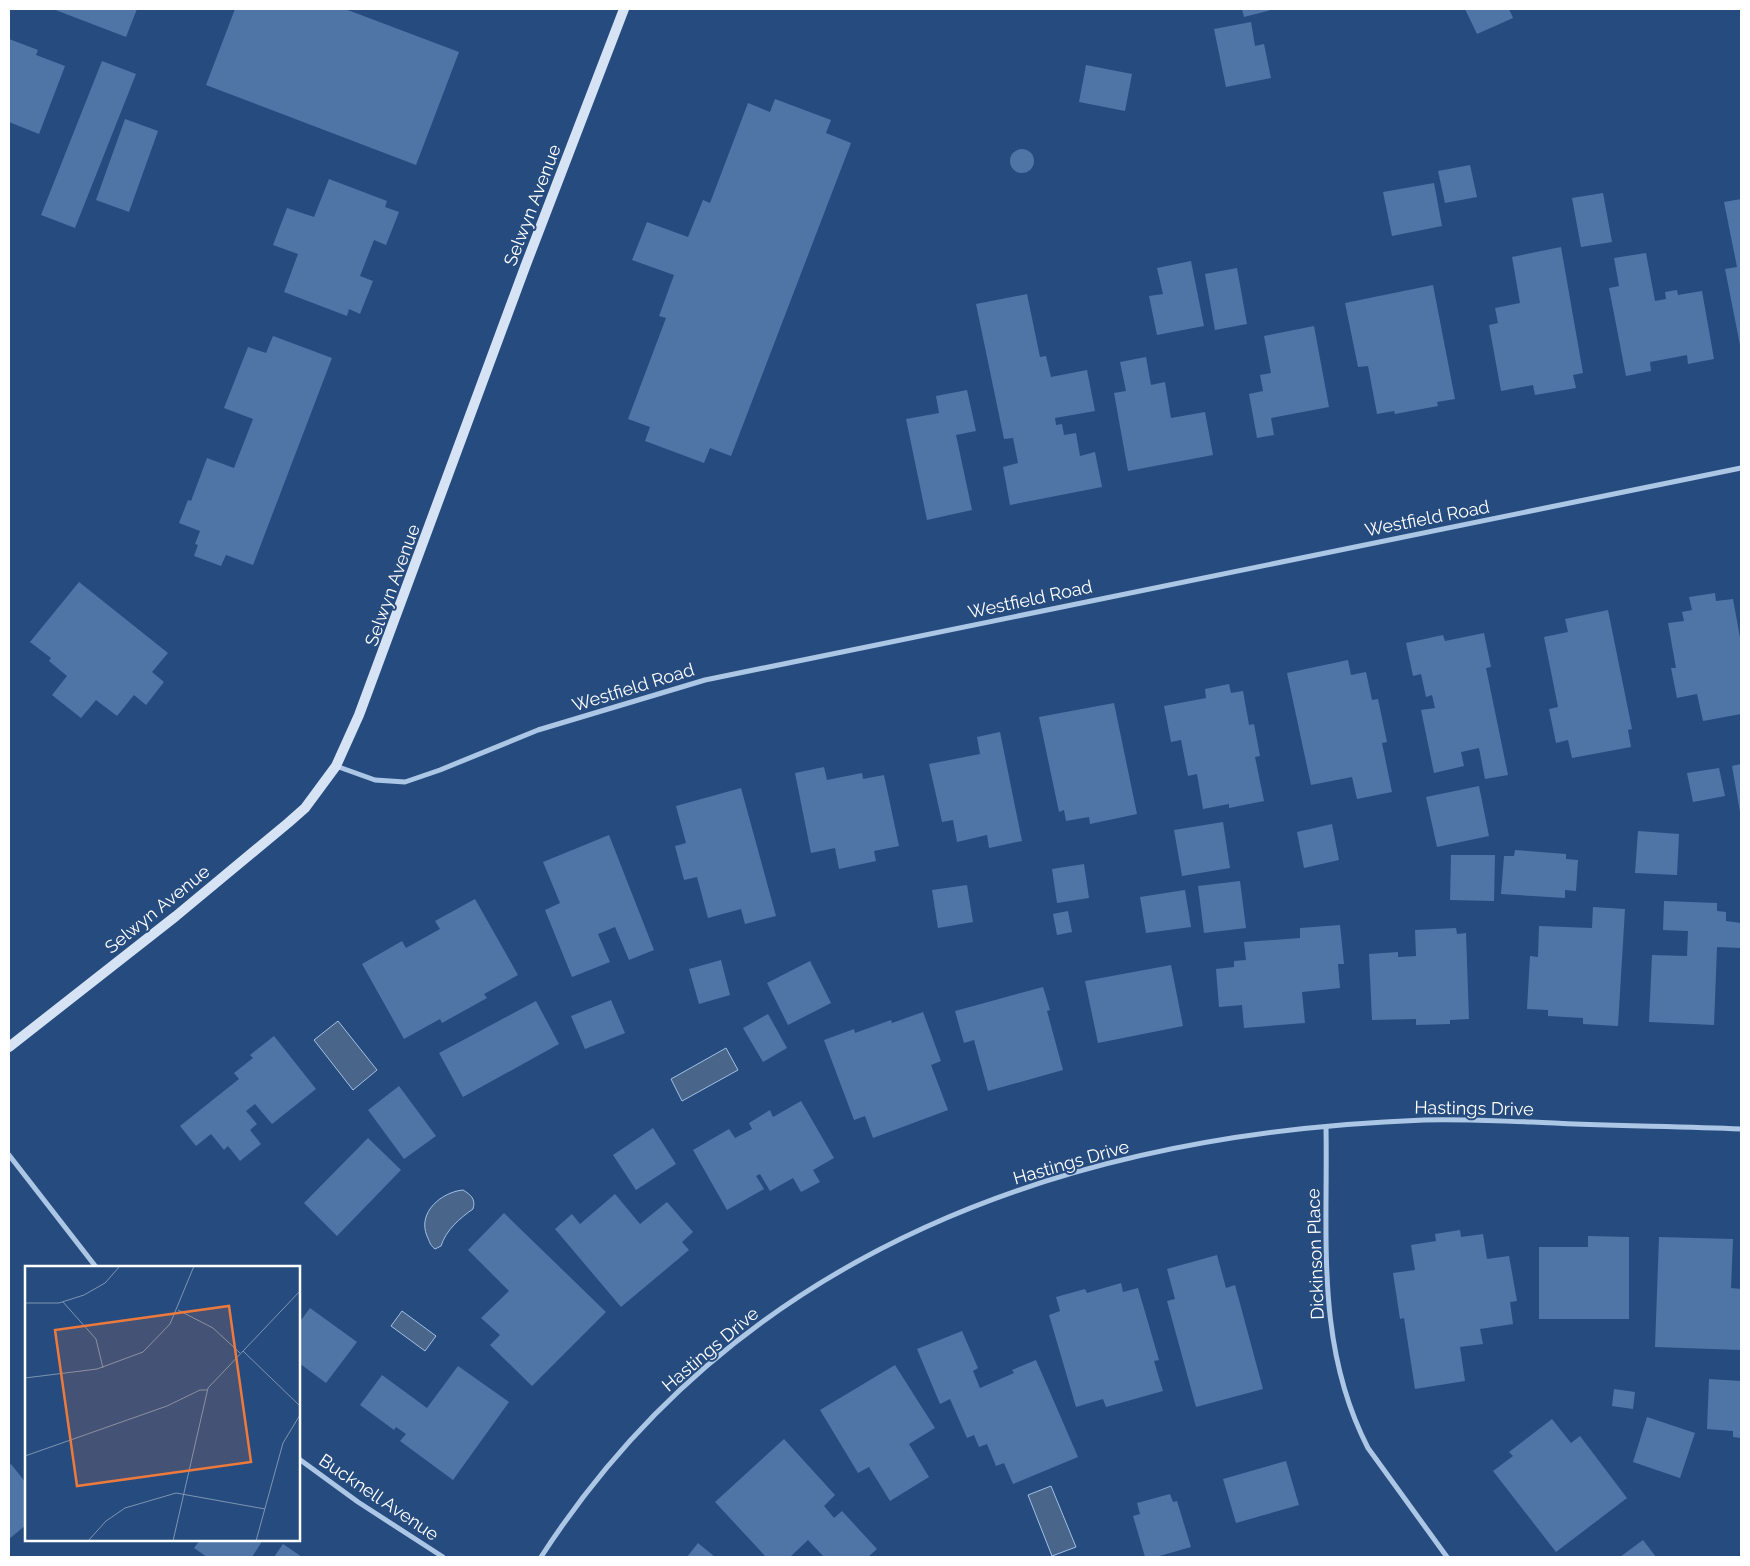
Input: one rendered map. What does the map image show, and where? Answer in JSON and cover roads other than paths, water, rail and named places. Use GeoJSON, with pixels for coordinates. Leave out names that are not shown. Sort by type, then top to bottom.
{"type":"FeatureCollection","features":[{"type":"Feature","properties":{"kind":"street","name":"Selwyn Avenue"},"geometry":{"type":"LineString","coordinates":[[9,1047],[176,916],[288,823],[305,808],[336,766],[374,679],[525,267],[624,9]]}},
{"type":"Feature","properties":{"kind":"street","name":"Westfield Road"},"geometry":{"type":"LineString","coordinates":[[336,766],[375,780],[405,782],[440,770],[538,730],[706,680],[1741,468]]}},
{"type":"Feature","properties":{"kind":"street","name":"Hastings Drive"},"geometry":{"type":"LineString","coordinates":[[541,1557],[570,1515],[621,1451],[691,1380],[726,1350],[819,1283],[885,1245],[992,1199],[1084,1170],[1198,1144],[1278,1132],[1428,1120],[1741,1128]]}},
{"type":"Feature","properties":{"kind":"street","name":"Dickinson Place"},"geometry":{"type":"LineString","coordinates":[[1326,1128],[1326,1286],[1331,1333],[1344,1389],[1350,1410],[1368,1448],[1447,1557]]}},
{"type":"Feature","properties":{"kind":"street"},"geometry":{"type":"LineString","coordinates":[[9,1155],[95,1266]]}},
{"type":"Feature","properties":{"kind":"street","name":"Bucknell Avenue"},"geometry":{"type":"LineString","coordinates":[[300,1460],[358,1502],[443,1557]]}},
{"type":"Feature","properties":{"kind":"water"},"geometry":{"type":"Polygon","coordinates":[[[338,1021],[377,1070],[353,1090],[314,1040],[338,1021]]]}},
{"type":"Feature","properties":{"kind":"water"},"geometry":{"type":"Polygon","coordinates":[[[726,1048],[738,1070],[682,1101],[671,1079],[726,1048]]]}},
{"type":"Feature","properties":{"kind":"water"},"geometry":{"type":"Polygon","coordinates":[[[463,1190],[472,1198],[474,1203],[473,1209],[454,1225],[446,1235],[441,1246],[435,1249],[430,1243],[425,1227],[428,1211],[440,1199],[463,1190]]]}},
{"type":"Feature","properties":{"kind":"water"},"geometry":{"type":"Polygon","coordinates":[[[402,1311],[436,1336],[425,1351],[391,1326],[402,1311]]]}},
{"type":"Feature","properties":{"kind":"water"},"geometry":{"type":"Polygon","coordinates":[[[1051,1486],[1076,1547],[1052,1556],[1028,1495],[1051,1486]]]}}]}
